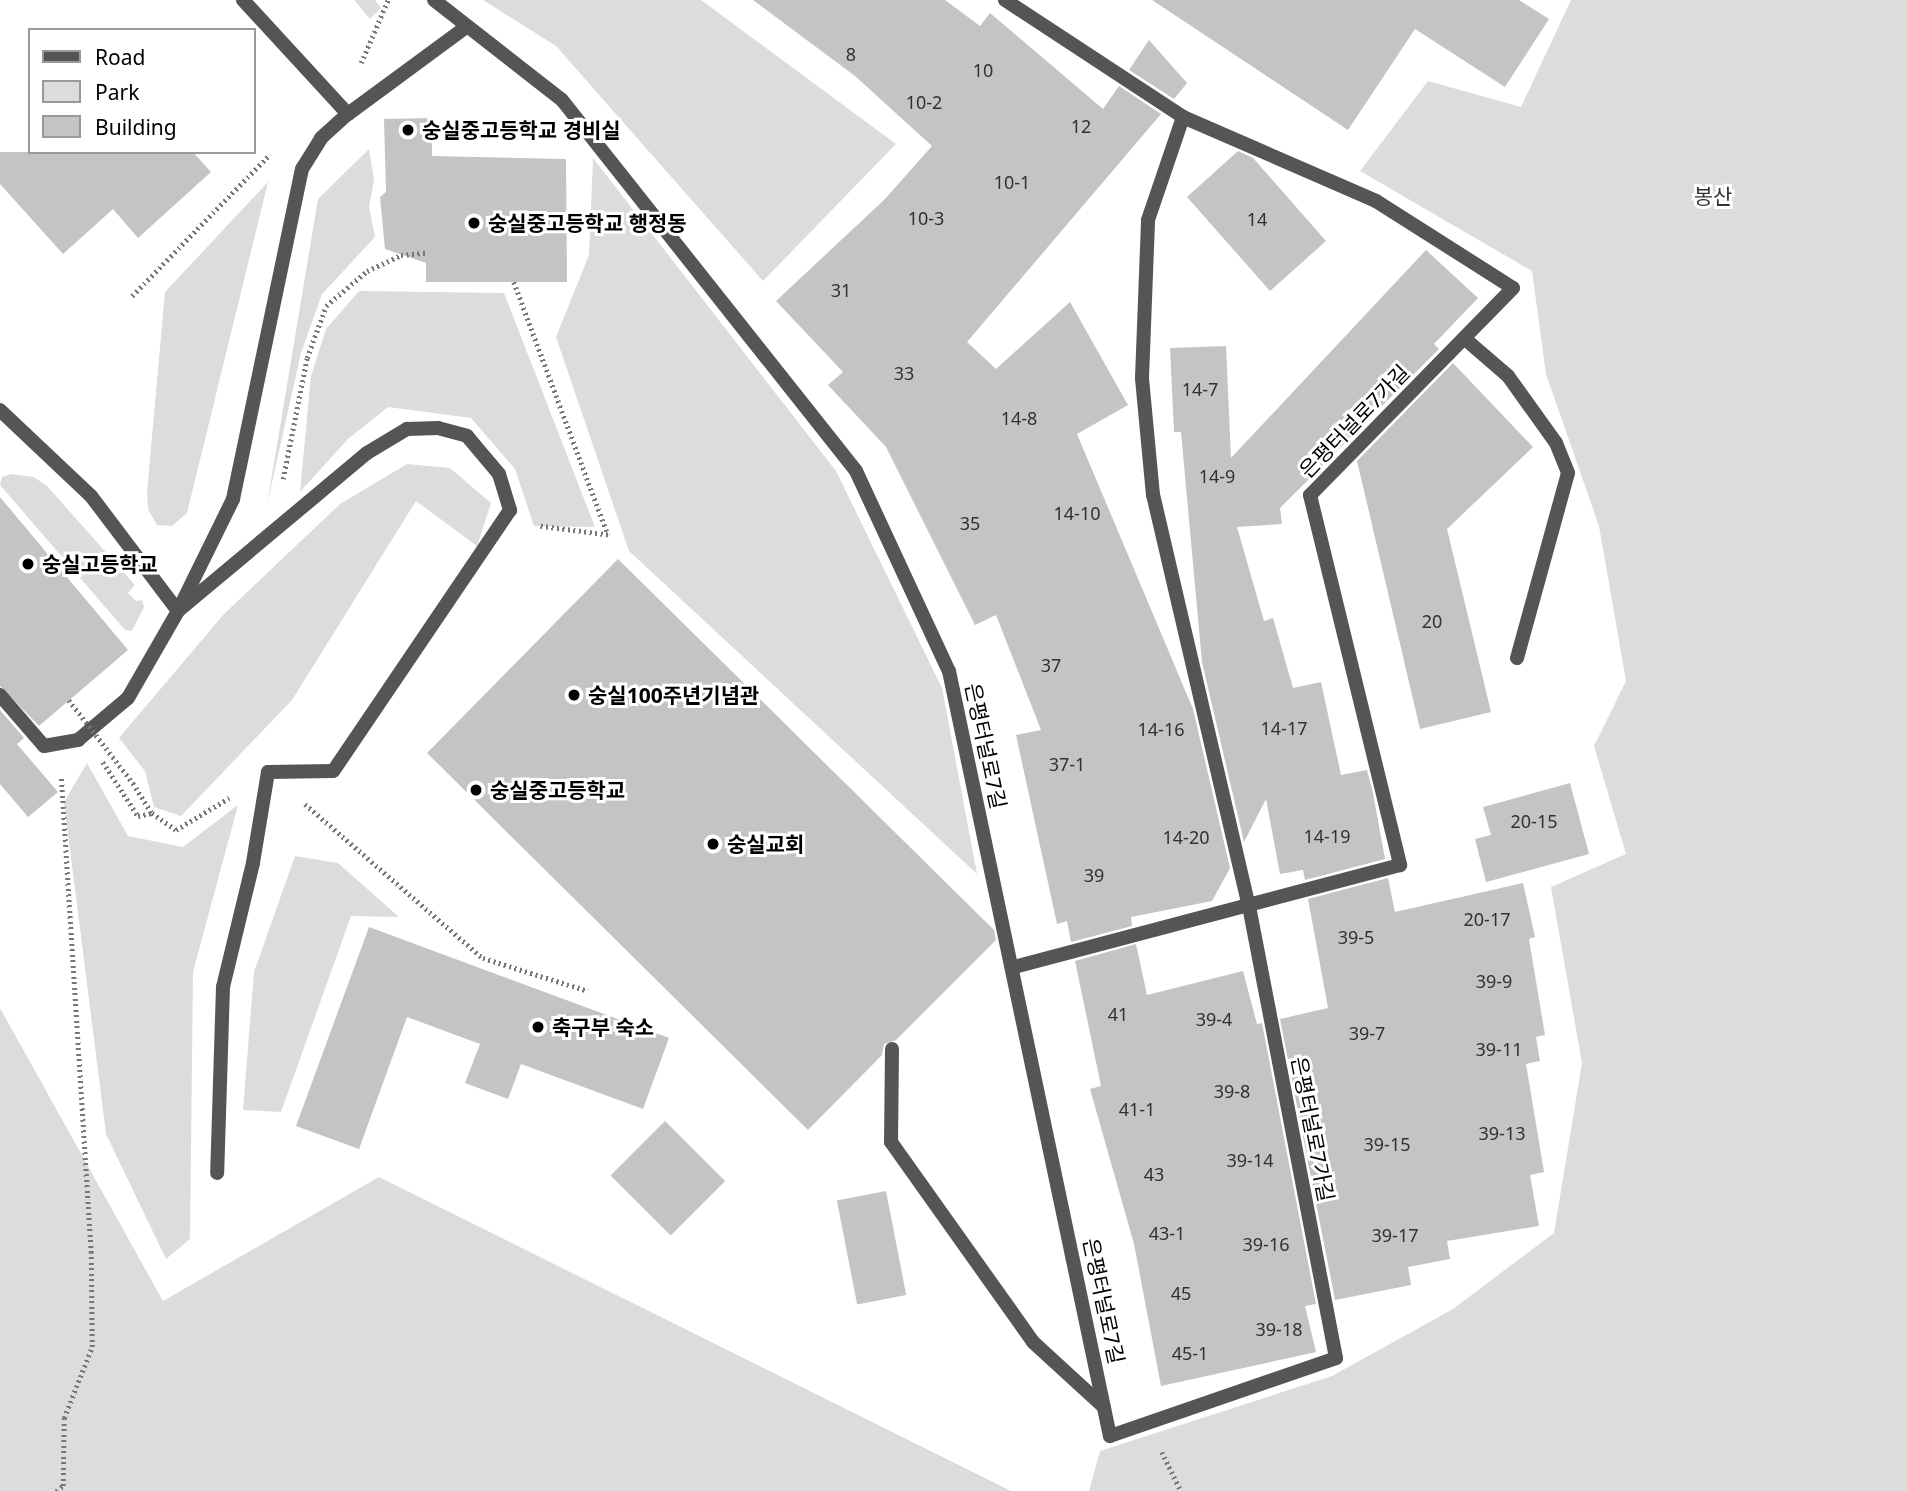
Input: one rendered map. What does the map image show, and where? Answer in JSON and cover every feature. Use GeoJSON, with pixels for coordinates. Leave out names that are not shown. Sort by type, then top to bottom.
{"type":"FeatureCollection","features":[{"type":"Feature","properties":{"kind":"street"},"geometry":{"type":"LineString","coordinates":[[243,0],[348,114]]}},
{"type":"Feature","properties":{"kind":"street","name":"은평터널로7길"},"geometry":{"type":"LineString","coordinates":[[433,0],[562,100],[856,471],[948,671],[1013,967],[1110,1436],[1336,1358]]}},
{"type":"Feature","properties":{"kind":"street","name":"은평터널로7가길"},"geometry":{"type":"LineString","coordinates":[[1005,0],[1183,117],[1376,201],[1513,288],[1310,495],[1400,865],[1249,907],[1013,967]]}},
{"type":"Feature","properties":{"kind":"street"},"geometry":{"type":"LineString","coordinates":[[0,695],[44,746],[65,744],[85,734],[128,698],[178,611],[233,499],[302,169],[321,138],[348,114],[466,27]]}},
{"type":"Feature","properties":{"kind":"street","name":"은평터널로7가길"},"geometry":{"type":"LineString","coordinates":[[1183,117],[1149,220],[1142,378],[1153,495],[1249,907],[1336,1358]]}},
{"type":"Feature","properties":{"kind":"street"},"geometry":{"type":"LineString","coordinates":[[1464,338],[1508,376],[1556,443],[1568,473],[1517,658]]}},
{"type":"Feature","properties":{"kind":"street"},"geometry":{"type":"LineString","coordinates":[[0,410],[91,496],[178,611]]}},
{"type":"Feature","properties":{"kind":"street"},"geometry":{"type":"LineString","coordinates":[[178,611],[367,453],[407,429],[438,428],[467,436],[499,474],[510,510],[333,771],[268,772],[253,863],[223,987],[217,1173]]}},
{"type":"Feature","properties":{"kind":"street"},"geometry":{"type":"LineString","coordinates":[[892,1049],[891,1142],[1033,1342],[1104,1407]]}},
{"type":"Feature","properties":{"kind":"path"},"geometry":{"type":"LineString","coordinates":[[326,88],[356,73],[388,0]]}},
{"type":"Feature","properties":{"kind":"path"},"geometry":{"type":"LineString","coordinates":[[132,296],[272,151]]}},
{"type":"Feature","properties":{"kind":"path"},"geometry":{"type":"LineString","coordinates":[[272,535],[307,358],[326,306],[367,271],[401,255],[426,253]]}},
{"type":"Feature","properties":{"kind":"path"},"geometry":{"type":"LineString","coordinates":[[503,521],[608,536],[514,282]]}},
{"type":"Feature","properties":{"kind":"path"},"geometry":{"type":"LineString","coordinates":[[69,700],[133,783],[152,813],[176,830],[188,826],[268,772],[484,958],[589,991]]}},
{"type":"Feature","properties":{"kind":"path"},"geometry":{"type":"LineString","coordinates":[[85,734],[138,816],[152,813]]}},
{"type":"Feature","properties":{"kind":"path"},"geometry":{"type":"LineString","coordinates":[[56,1491],[63,1486],[64,1418],[92,1347],[91,1253],[60,791],[65,744]]}},
{"type":"Feature","properties":{"kind":"path"},"geometry":{"type":"LineString","coordinates":[[1150,1422],[1181,1491]]}},
{"type":"Feature","properties":{"kind":"green space"},"geometry":{"type":"Polygon","coordinates":[[[354,0],[375,0],[381,8],[370,19],[354,0]]]}},
{"type":"Feature","properties":{"kind":"green space"},"geometry":{"type":"Polygon","coordinates":[[[483,0],[701,0],[896,144],[763,281],[556,46],[483,0]]]}},
{"type":"Feature","properties":{"kind":"green space","name":"봉산"},"geometry":{"type":"Polygon","coordinates":[[[1571,0],[1907,0],[1907,1491],[1089,1491],[1100,1451],[1332,1376],[1453,1309],[1554,1233],[1582,1063],[1551,887],[1626,854],[1594,746],[1626,681],[1599,526],[1546,374],[1532,271],[1360,171],[1428,81],[1521,107],[1571,0]]]}},
{"type":"Feature","properties":{"kind":"green space"},"geometry":{"type":"Polygon","coordinates":[[[369,149],[374,180],[369,207],[375,237],[322,294],[301,353],[267,505],[318,199],[369,149]]]}},
{"type":"Feature","properties":{"kind":"green space"},"geometry":{"type":"Polygon","coordinates":[[[593,158],[836,471],[942,688],[977,874],[629,551],[556,337],[589,255],[593,158]]]}},
{"type":"Feature","properties":{"kind":"green space"},"geometry":{"type":"Polygon","coordinates":[[[268,182],[187,513],[172,526],[157,525],[148,509],[147,492],[165,292],[268,182]]]}},
{"type":"Feature","properties":{"kind":"green space"},"geometry":{"type":"Polygon","coordinates":[[[359,291],[504,293],[595,527],[534,526],[515,469],[471,418],[388,407],[348,439],[300,492],[311,376],[326,329],[359,291]]]}},
{"type":"Feature","properties":{"kind":"green space"},"geometry":{"type":"Polygon","coordinates":[[[407,464],[450,468],[491,503],[477,546],[416,501],[292,700],[181,816],[154,807],[145,771],[119,738],[224,614],[340,504],[407,464]]]}},
{"type":"Feature","properties":{"kind":"green space"},"geometry":{"type":"Polygon","coordinates":[[[11,474],[34,477],[47,486],[135,585],[128,593],[136,601],[142,600],[144,607],[132,631],[125,630],[0,485],[2,477],[11,474]]]}},
{"type":"Feature","properties":{"kind":"green space"},"geometry":{"type":"Polygon","coordinates":[[[87,763],[128,836],[183,847],[238,805],[193,972],[190,1239],[166,1259],[106,1134],[64,802],[87,763]]]}},
{"type":"Feature","properties":{"kind":"green space"},"geometry":{"type":"Polygon","coordinates":[[[295,856],[338,863],[399,917],[351,916],[281,1112],[243,1110],[254,972],[295,856]]]}},
{"type":"Feature","properties":{"kind":"green space"},"geometry":{"type":"Polygon","coordinates":[[[0,1008],[163,1301],[379,1177],[1011,1491],[0,1491],[0,1008]]]}},
{"type":"Feature","properties":{"kind":"building"},"geometry":{"type":"Polygon","coordinates":[[[753,0],[945,0],[980,26],[990,13],[1103,109],[1119,86],[1161,114],[967,342],[996,369],[1070,302],[1128,405],[1077,434],[1193,709],[1230,868],[1212,901],[1131,917],[1132,926],[1071,942],[1067,921],[1057,924],[1016,735],[1041,730],[996,615],[975,625],[886,447],[828,385],[843,372],[776,301],[885,199],[932,146],[855,76],[753,0]]]}},
{"type":"Feature","properties":{"kind":"building"},"geometry":{"type":"Polygon","coordinates":[[[1152,0],[1519,0],[1549,19],[1505,87],[1415,29],[1348,130],[1152,0]]]}},
{"type":"Feature","properties":{"kind":"building"},"geometry":{"type":"Polygon","coordinates":[[[1149,40],[1187,83],[1174,99],[1129,70],[1149,40]]]}},
{"type":"Feature","properties":{"kind":"building","name":"숭실중고등학교 행정동"},"geometry":{"type":"Polygon","coordinates":[[[432,118],[432,156],[566,159],[567,282],[426,282],[426,263],[385,249],[380,197],[386,192],[384,119],[432,118]]]}},
{"type":"Feature","properties":{"kind":"building"},"geometry":{"type":"Polygon","coordinates":[[[1238,151],[1253,158],[1326,241],[1270,291],[1187,197],[1238,151]]]}},
{"type":"Feature","properties":{"kind":"building"},"geometry":{"type":"Polygon","coordinates":[[[0,152],[195,154],[211,172],[138,238],[113,209],[63,254],[0,184],[0,152]]]}},
{"type":"Feature","properties":{"kind":"building"},"geometry":{"type":"Polygon","coordinates":[[[1426,250],[1478,298],[1434,344],[1439,349],[1280,508],[1282,524],[1237,527],[1264,621],[1273,618],[1293,688],[1321,682],[1341,775],[1367,770],[1373,793],[1385,859],[1305,880],[1303,870],[1280,874],[1266,799],[1244,842],[1202,662],[1181,432],[1174,432],[1170,348],[1226,346],[1231,458],[1426,250]]]}},
{"type":"Feature","properties":{"kind":"building"},"geometry":{"type":"Polygon","coordinates":[[[1453,363],[1533,447],[1447,529],[1491,712],[1420,729],[1357,461],[1453,363]]]}},
{"type":"Feature","properties":{"kind":"building","name":"숭실고등학교"},"geometry":{"type":"Polygon","coordinates":[[[0,497],[128,650],[39,726],[0,686],[0,497]]]}},
{"type":"Feature","properties":{"kind":"building","name":"숭실교회"},"geometry":{"type":"Polygon","coordinates":[[[618,559],[994,930],[996,940],[896,1040],[884,1044],[882,1055],[808,1130],[427,753],[618,559]]]}},
{"type":"Feature","properties":{"kind":"building"},"geometry":{"type":"Polygon","coordinates":[[[0,710],[24,738],[17,744],[58,792],[28,817],[0,784],[0,710]]]}},
{"type":"Feature","properties":{"kind":"building"},"geometry":{"type":"Polygon","coordinates":[[[1570,783],[1589,854],[1486,882],[1475,839],[1491,835],[1483,807],[1570,783]]]}},
{"type":"Feature","properties":{"kind":"building"},"geometry":{"type":"Polygon","coordinates":[[[1388,878],[1395,912],[1523,883],[1535,937],[1529,939],[1545,1035],[1536,1037],[1540,1061],[1526,1064],[1544,1172],[1530,1175],[1539,1226],[1447,1241],[1450,1259],[1408,1267],[1411,1285],[1335,1300],[1280,1019],[1328,1008],[1308,899],[1388,878]]]}},
{"type":"Feature","properties":{"kind":"building","name":"축구부 숙소"},"geometry":{"type":"Polygon","coordinates":[[[369,927],[669,1038],[643,1109],[521,1064],[508,1099],[465,1083],[480,1044],[407,1017],[359,1149],[296,1126],[369,927]]]}},
{"type":"Feature","properties":{"kind":"building"},"geometry":{"type":"Polygon","coordinates":[[[1136,944],[1147,995],[1243,971],[1257,1024],[1262,1023],[1316,1304],[1305,1306],[1316,1352],[1161,1386],[1134,1244],[1090,1089],[1101,1086],[1075,961],[1136,944]]]}},
{"type":"Feature","properties":{"kind":"building"},"geometry":{"type":"Polygon","coordinates":[[[665,1121],[725,1181],[671,1236],[611,1175],[665,1121]]]}},
{"type":"Feature","properties":{"kind":"building"},"geometry":{"type":"Polygon","coordinates":[[[886,1191],[906,1295],[857,1305],[837,1201],[886,1191]]]}},
{"type":"Feature","properties":{"kind":"place","name":"숭실중고등학교 경비실"},"geometry":{"type":"Point","coordinates":[408,130]}},
{"type":"Feature","properties":{"kind":"place","name":"숭실중고등학교 행정동"},"geometry":{"type":"Point","coordinates":[474,223]}},
{"type":"Feature","properties":{"kind":"place","name":"숭실고등학교"},"geometry":{"type":"Point","coordinates":[28,564]}},
{"type":"Feature","properties":{"kind":"place","name":"숭실100주년기념관"},"geometry":{"type":"Point","coordinates":[574,695]}},
{"type":"Feature","properties":{"kind":"place","name":"숭실중고등학교"},"geometry":{"type":"Point","coordinates":[476,790]}},
{"type":"Feature","properties":{"kind":"place","name":"숭실교회"},"geometry":{"type":"Point","coordinates":[713,844]}},
{"type":"Feature","properties":{"kind":"place","name":"축구부 숙소"},"geometry":{"type":"Point","coordinates":[538,1027]}}]}
